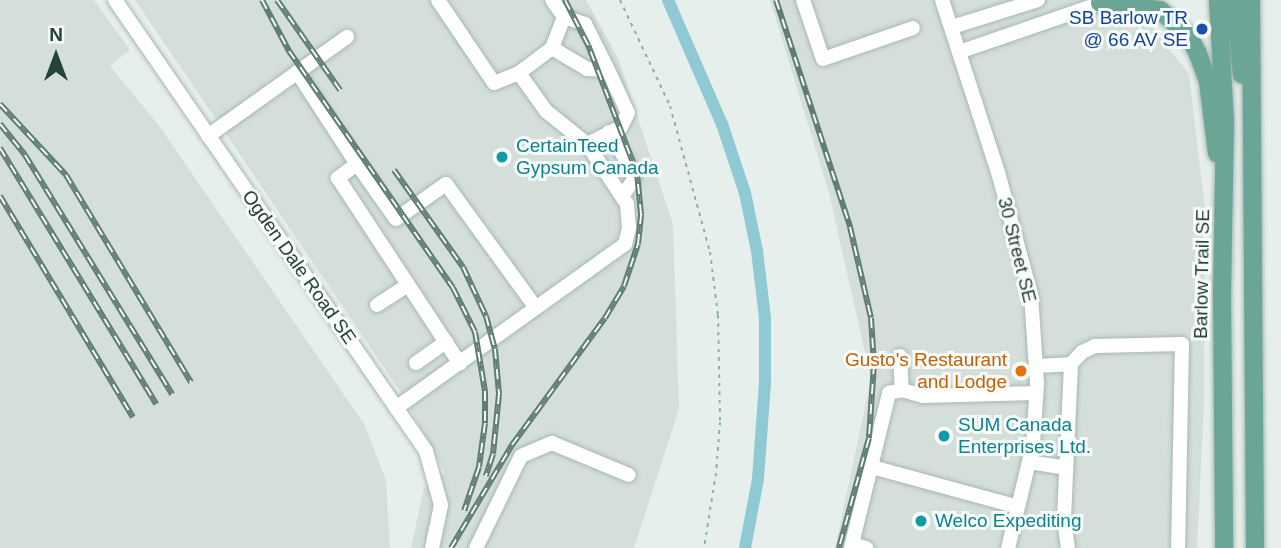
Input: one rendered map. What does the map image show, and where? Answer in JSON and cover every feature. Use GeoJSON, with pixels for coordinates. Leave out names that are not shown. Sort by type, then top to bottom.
{"type":"FeatureCollection","features":[{"type":"Feature","properties":{"kind":"main road","name":"Barlow Trail SE"},"geometry":{"type":"LineString","coordinates":[[1218,0],[1225,121],[1224,548]]}},
{"type":"Feature","properties":{"kind":"main road"},"geometry":{"type":"LineString","coordinates":[[1234,0],[1239,58],[1252,138]]}},
{"type":"Feature","properties":{"kind":"main road"},"geometry":{"type":"LineString","coordinates":[[1251,0],[1255,548]]}},
{"type":"Feature","properties":{"kind":"main road"},"geometry":{"type":"LineString","coordinates":[[1106,2],[1160,10],[1188,35],[1208,82],[1210,117],[1224,185]]}},
{"type":"Feature","properties":{"kind":"street","name":"Ogden Dale Road SE"},"geometry":{"type":"LineString","coordinates":[[115,0],[426,451],[441,505],[432,548]]}},
{"type":"Feature","properties":{"kind":"street"},"geometry":{"type":"LineString","coordinates":[[438,0],[494,83],[519,73],[552,48],[564,17]]}},
{"type":"Feature","properties":{"kind":"street"},"geometry":{"type":"LineString","coordinates":[[552,0],[564,17],[585,24],[628,113],[621,127],[587,144]]}},
{"type":"Feature","properties":{"kind":"street"},"geometry":{"type":"LineString","coordinates":[[803,0],[823,59],[913,28]]}},
{"type":"Feature","properties":{"kind":"street","name":"30 Street SE"},"geometry":{"type":"LineString","coordinates":[[942,0],[998,172],[1031,295],[1036,393],[1028,462],[1008,548]]}},
{"type":"Feature","properties":{"kind":"street"},"geometry":{"type":"LineString","coordinates":[[952,27],[1038,0]]}},
{"type":"Feature","properties":{"kind":"street"},"geometry":{"type":"LineString","coordinates":[[959,52],[1106,2]]}},
{"type":"Feature","properties":{"kind":"street"},"geometry":{"type":"LineString","coordinates":[[208,136],[347,37]]}},
{"type":"Feature","properties":{"kind":"street"},"geometry":{"type":"LineString","coordinates":[[552,48],[587,69],[608,70]]}},
{"type":"Feature","properties":{"kind":"street"},"geometry":{"type":"LineString","coordinates":[[297,72],[396,219],[446,184],[536,308]]}},
{"type":"Feature","properties":{"kind":"street"},"geometry":{"type":"LineString","coordinates":[[396,408],[625,244],[629,228],[627,204],[622,195],[587,144],[546,111],[519,73]]}},
{"type":"Feature","properties":{"kind":"street"},"geometry":{"type":"LineString","coordinates":[[610,132],[634,173],[634,181],[622,195]]}},
{"type":"Feature","properties":{"kind":"street"},"geometry":{"type":"LineString","coordinates":[[357,164],[338,178],[460,364]]}},
{"type":"Feature","properties":{"kind":"street"},"geometry":{"type":"LineString","coordinates":[[377,305],[408,285]]}},
{"type":"Feature","properties":{"kind":"street"},"geometry":{"type":"LineString","coordinates":[[416,363],[446,342]]}},
{"type":"Feature","properties":{"kind":"street"},"geometry":{"type":"LineString","coordinates":[[1068,548],[1064,520],[1071,364],[1082,352],[1096,346],[1182,344],[1178,548]]}},
{"type":"Feature","properties":{"kind":"street"},"geometry":{"type":"LineString","coordinates":[[900,356],[902,390]]}},
{"type":"Feature","properties":{"kind":"street"},"geometry":{"type":"LineString","coordinates":[[1035,366],[1071,364]]}},
{"type":"Feature","properties":{"kind":"street"},"geometry":{"type":"LineString","coordinates":[[856,547],[889,393],[902,390],[923,396],[1036,393]]}},
{"type":"Feature","properties":{"kind":"street"},"geometry":{"type":"LineString","coordinates":[[476,548],[521,456],[552,443],[629,475]]}},
{"type":"Feature","properties":{"kind":"street"},"geometry":{"type":"LineString","coordinates":[[1028,462],[1066,468]]}},
{"type":"Feature","properties":{"kind":"street"},"geometry":{"type":"LineString","coordinates":[[872,467],[1018,507]]}},
{"type":"Feature","properties":{"kind":"path"},"geometry":{"type":"LineString","coordinates":[[620,0],[670,106],[710,252],[718,316],[720,422],[716,473],[704,548]]}},
{"type":"Feature","properties":{"kind":"shaded area"},"geometry":{"type":"Polygon","coordinates":[[[0,0],[94,0],[130,50],[110,66],[160,127],[364,424],[386,480],[390,548],[0,548],[0,0]]]}},
{"type":"Feature","properties":{"kind":"shaded area"},"geometry":{"type":"Polygon","coordinates":[[[135,0],[586,0],[618,58],[673,224],[679,409],[634,548],[411,548],[424,488],[445,473],[402,394],[135,0]]]}},
{"type":"Feature","properties":{"kind":"shaded area"},"geometry":{"type":"Polygon","coordinates":[[[770,0],[1140,0],[1145,18],[1189,74],[1205,209],[1204,404],[1197,548],[835,548],[871,379],[829,193],[770,0]]]}},
{"type":"Feature","properties":{"kind":"waterway"},"geometry":{"type":"LineString","coordinates":[[668,0],[722,124],[745,193],[757,251],[765,318],[765,383],[758,479],[745,548]]}},
{"type":"Feature","properties":{"kind":"railway"},"geometry":{"type":"LineString","coordinates":[[262,0],[289,51],[453,288],[475,332],[485,391],[485,423],[479,467],[464,511]]}},
{"type":"Feature","properties":{"kind":"railway"},"geometry":{"type":"LineString","coordinates":[[277,0],[340,90]]}},
{"type":"Feature","properties":{"kind":"railway"},"geometry":{"type":"LineString","coordinates":[[451,548],[512,445],[605,318],[624,286],[638,244],[641,214],[637,173],[588,45],[565,0]]}},
{"type":"Feature","properties":{"kind":"railway"},"geometry":{"type":"LineString","coordinates":[[776,0],[850,227],[871,318],[874,364],[869,438],[839,548]]}},
{"type":"Feature","properties":{"kind":"railway"},"geometry":{"type":"LineString","coordinates":[[0,104],[66,175],[191,382]]}},
{"type":"Feature","properties":{"kind":"railway"},"geometry":{"type":"LineString","coordinates":[[0,124],[25,155],[172,394]]}},
{"type":"Feature","properties":{"kind":"railway"},"geometry":{"type":"LineString","coordinates":[[0,148],[156,404]]}},
{"type":"Feature","properties":{"kind":"railway"},"geometry":{"type":"LineString","coordinates":[[394,170],[463,267],[486,316],[495,349],[499,394],[493,454],[486,476]]}},
{"type":"Feature","properties":{"kind":"railway"},"geometry":{"type":"LineString","coordinates":[[0,196],[133,417]]}},
{"type":"Feature","properties":{"kind":"place","name":"SB Barlow TR @ 66 AV SE"},"geometry":{"type":"Point","coordinates":[1202,29]}},
{"type":"Feature","properties":{"kind":"place","name":"CertainTeed Gypsum Canada"},"geometry":{"type":"Point","coordinates":[502,157]}},
{"type":"Feature","properties":{"kind":"place","name":"Gusto's Restaurant and Lodge"},"geometry":{"type":"Point","coordinates":[1021,371]}},
{"type":"Feature","properties":{"kind":"place","name":"SUM Canada Enterprises Ltd."},"geometry":{"type":"Point","coordinates":[944,436]}},
{"type":"Feature","properties":{"kind":"place","name":"Welco Expediting"},"geometry":{"type":"Point","coordinates":[921,521]}}]}
